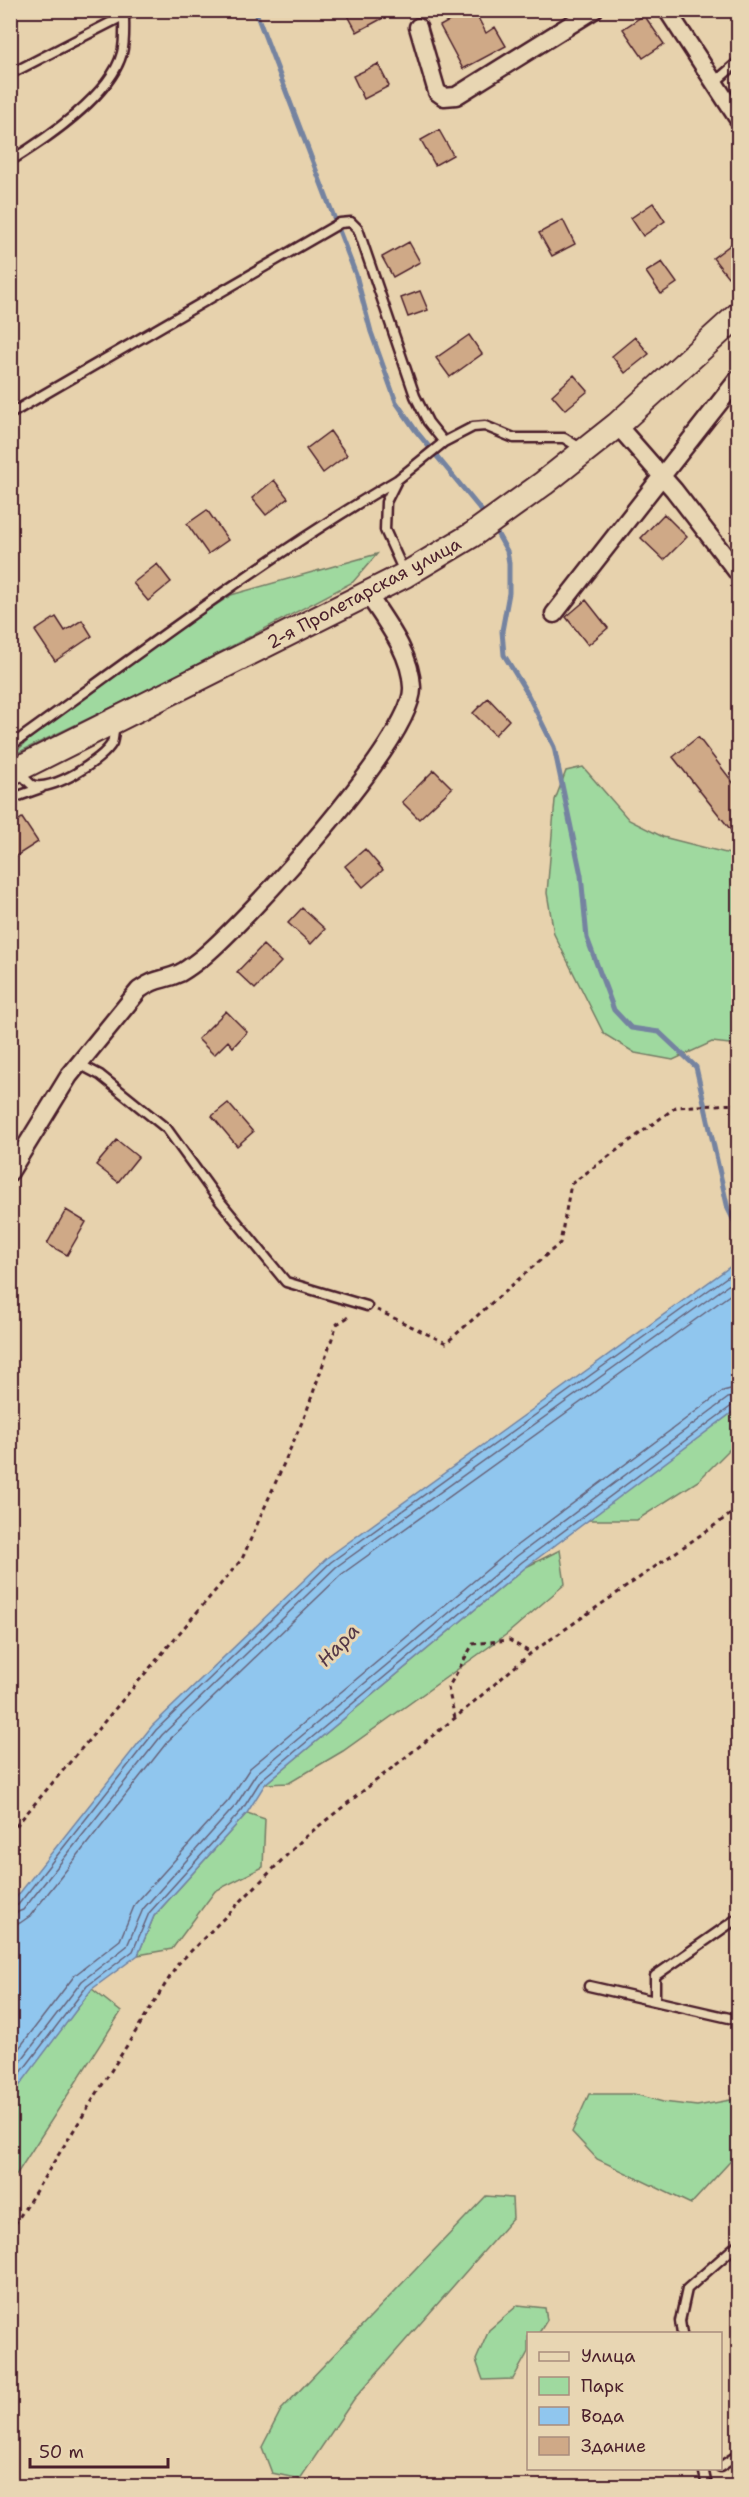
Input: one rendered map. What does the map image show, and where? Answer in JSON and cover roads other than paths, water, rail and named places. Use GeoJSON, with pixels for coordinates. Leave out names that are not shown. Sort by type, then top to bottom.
{"type":"FeatureCollection","features":[{"type":"Feature","properties":{"kind":"main road","name":"2-я Пролетарская улица"},"geometry":{"type":"LineString","coordinates":[[14,772],[405,575],[472,535],[617,425],[738,315]]}},
{"type":"Feature","properties":{"kind":"street"},"geometry":{"type":"LineString","coordinates":[[418,27],[436,92],[444,97],[456,96],[594,10]]}},
{"type":"Feature","properties":{"kind":"street"},"geometry":{"type":"LineString","coordinates":[[667,10],[738,118]]}},
{"type":"Feature","properties":{"kind":"street"},"geometry":{"type":"LineString","coordinates":[[554,614],[738,379]]}},
{"type":"Feature","properties":{"kind":"street"},"geometry":{"type":"LineString","coordinates":[[617,425],[663,477],[738,573]]}},
{"type":"Feature","properties":{"kind":"street"},"geometry":{"type":"LineString","coordinates":[[10,1172],[69,1076],[139,990],[153,980],[180,973],[202,957],[270,891],[369,772],[403,719],[413,688],[408,665],[392,632],[367,593]]}},
{"type":"Feature","properties":{"kind":"lane"},"geometry":{"type":"LineString","coordinates":[[10,74],[135,10]]}},
{"type":"Feature","properties":{"kind":"lane"},"geometry":{"type":"LineString","coordinates":[[10,161],[54,134],[109,80],[122,52],[124,16]]}},
{"type":"Feature","properties":{"kind":"lane"},"geometry":{"type":"LineString","coordinates":[[714,83],[738,62]]}},
{"type":"Feature","properties":{"kind":"lane"},"geometry":{"type":"LineString","coordinates":[[10,414],[340,223],[351,222],[358,229],[415,396],[428,422],[444,442]]}},
{"type":"Feature","properties":{"kind":"lane"},"geometry":{"type":"LineString","coordinates":[[10,746],[212,601],[347,510],[397,480],[444,442],[473,427],[485,426],[514,438],[564,438],[585,451]]}},
{"type":"Feature","properties":{"kind":"lane"},"geometry":{"type":"LineString","coordinates":[[397,480],[386,502],[385,530],[405,575]]}},
{"type":"Feature","properties":{"kind":"lane"},"geometry":{"type":"LineString","coordinates":[[10,799],[64,779],[94,763],[111,745],[114,736],[114,722]]}},
{"type":"Feature","properties":{"kind":"lane"},"geometry":{"type":"LineString","coordinates":[[14,772],[32,785],[44,786]]}},
{"type":"Feature","properties":{"kind":"lane"},"geometry":{"type":"LineString","coordinates":[[79,1064],[100,1075],[167,1129],[214,1194],[286,1282],[367,1306]]}},
{"type":"Feature","properties":{"kind":"lane"},"geometry":{"type":"LineString","coordinates":[[655,2001],[655,1976],[738,1918]]}},
{"type":"Feature","properties":{"kind":"lane"},"geometry":{"type":"LineString","coordinates":[[589,1986],[738,2020]]}},
{"type":"Feature","properties":{"kind":"lane"},"geometry":{"type":"LineString","coordinates":[[682,2332],[680,2321],[687,2289],[738,2244]]}},
{"type":"Feature","properties":{"kind":"lane"},"geometry":{"type":"LineString","coordinates":[[722,2466],[738,2455]]}},
{"type":"Feature","properties":{"kind":"water","name":"Нара"},"geometry":{"type":"Polygon","coordinates":[[[738,1261],[738,1408],[526,1567],[265,1784],[247,1813],[154,1916],[138,1955],[92,1989],[11,2097],[11,1904],[152,1726],[328,1557],[738,1261]]]}},
{"type":"Feature","properties":{"kind":"waterway"},"geometry":{"type":"LineString","coordinates":[[255,10],[356,275],[371,332],[396,402],[416,431],[486,516]]}},
{"type":"Feature","properties":{"kind":"waterway"},"geometry":{"type":"LineString","coordinates":[[493,526],[507,551],[509,563],[509,593],[502,631],[504,655],[526,691],[554,747],[581,875],[587,938],[614,1010],[631,1028],[659,1032],[696,1067],[728,1209],[738,1229]]}}]}
